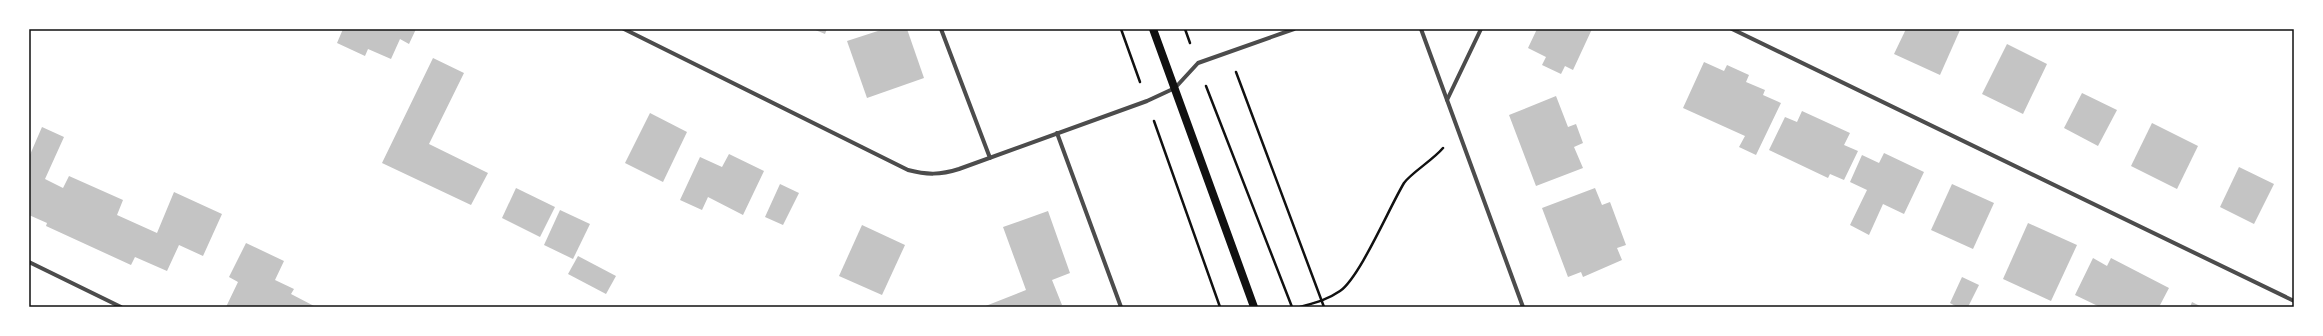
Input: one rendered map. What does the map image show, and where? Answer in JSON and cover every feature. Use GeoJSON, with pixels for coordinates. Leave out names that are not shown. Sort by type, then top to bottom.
{"type":"FeatureCollection","features":[{"type":"Feature","properties":{"kind":"main road"},"geometry":{"type":"LineString","coordinates":[[1153,29],[1254,307]]}},
{"type":"Feature","properties":{"kind":"street"},"geometry":{"type":"LineString","coordinates":[[624,29],[908,170],[925,175],[942,174],[1147,101],[1175,88],[1198,63],[1294,29]]}},
{"type":"Feature","properties":{"kind":"street"},"geometry":{"type":"LineString","coordinates":[[941,29],[990,158]]}},
{"type":"Feature","properties":{"kind":"street"},"geometry":{"type":"LineString","coordinates":[[1421,29],[1523,307]]}},
{"type":"Feature","properties":{"kind":"street"},"geometry":{"type":"LineString","coordinates":[[1447,100],[1481,29]]}},
{"type":"Feature","properties":{"kind":"street"},"geometry":{"type":"LineString","coordinates":[[1732,29],[2294,301]]}},
{"type":"Feature","properties":{"kind":"street"},"geometry":{"type":"LineString","coordinates":[[1057,133],[1121,307]]}},
{"type":"Feature","properties":{"kind":"street"},"geometry":{"type":"LineString","coordinates":[[29,262],[121,307]]}},
{"type":"Feature","properties":{"kind":"path"},"geometry":{"type":"LineString","coordinates":[[1121,29],[1139,78]]}},
{"type":"Feature","properties":{"kind":"path"},"geometry":{"type":"LineString","coordinates":[[1185,29],[1292,307]]}},
{"type":"Feature","properties":{"kind":"path"},"geometry":{"type":"LineString","coordinates":[[1228,52],[1324,307]]}},
{"type":"Feature","properties":{"kind":"path"},"geometry":{"type":"LineString","coordinates":[[1154,122],[1220,307]]}},
{"type":"Feature","properties":{"kind":"path"},"geometry":{"type":"LineString","coordinates":[[1300,307],[1322,301],[1341,290],[1355,272],[1405,182],[1432,160],[1458,131]]}},
{"type":"Feature","properties":{"kind":"building"},"geometry":{"type":"Polygon","coordinates":[[[343,29],[416,29],[409,44],[400,39],[391,59],[368,49],[365,56],[337,43],[343,29]]]}},
{"type":"Feature","properties":{"kind":"building"},"geometry":{"type":"Polygon","coordinates":[[[813,29],[827,29],[825,34],[813,29]]]}},
{"type":"Feature","properties":{"kind":"building"},"geometry":{"type":"Polygon","coordinates":[[[884,29],[907,29],[924,78],[867,98],[847,41],[884,29]]]}},
{"type":"Feature","properties":{"kind":"building"},"geometry":{"type":"Polygon","coordinates":[[[1537,29],[1592,29],[1573,70],[1565,66],[1561,74],[1542,65],[1546,57],[1528,48],[1537,29]]]}},
{"type":"Feature","properties":{"kind":"building"},"geometry":{"type":"Polygon","coordinates":[[[1906,29],[1960,30],[1940,75],[1894,54],[1906,29]]]}},
{"type":"Feature","properties":{"kind":"building"},"geometry":{"type":"Polygon","coordinates":[[[2007,44],[2047,64],[2023,114],[1982,94],[2007,44]]]}},
{"type":"Feature","properties":{"kind":"building"},"geometry":{"type":"Polygon","coordinates":[[[433,58],[464,73],[429,144],[488,173],[471,205],[382,163],[433,58]]]}},
{"type":"Feature","properties":{"kind":"building"},"geometry":{"type":"Polygon","coordinates":[[[1704,62],[1724,71],[1727,65],[1749,75],[1746,82],[1765,90],[1763,95],[1781,103],[1756,155],[1739,147],[1745,136],[1683,108],[1704,62]]]}},
{"type":"Feature","properties":{"kind":"building"},"geometry":{"type":"Polygon","coordinates":[[[2082,93],[2117,110],[2098,146],[2064,128],[2082,93]]]}},
{"type":"Feature","properties":{"kind":"building"},"geometry":{"type":"Polygon","coordinates":[[[1556,96],[1568,127],[1576,124],[1583,143],[1574,147],[1583,168],[1536,186],[1509,115],[1556,96]]]}},
{"type":"Feature","properties":{"kind":"building"},"geometry":{"type":"Polygon","coordinates":[[[1802,111],[1850,133],[1844,145],[1858,151],[1844,180],[1830,174],[1828,178],[1769,150],[1785,117],[1797,122],[1802,111]]]}},
{"type":"Feature","properties":{"kind":"building"},"geometry":{"type":"Polygon","coordinates":[[[650,113],[687,132],[663,182],[625,163],[650,113]]]}},
{"type":"Feature","properties":{"kind":"building"},"geometry":{"type":"Polygon","coordinates":[[[2152,123],[2198,146],[2177,189],[2131,166],[2152,123]]]}},
{"type":"Feature","properties":{"kind":"building"},"geometry":{"type":"Polygon","coordinates":[[[42,127],[64,137],[45,179],[63,188],[69,176],[123,200],[117,215],[157,233],[174,192],[222,214],[203,256],[179,245],[167,271],[135,257],[131,265],[46,226],[47,223],[29,215],[29,157],[42,127]]]}},
{"type":"Feature","properties":{"kind":"building"},"geometry":{"type":"Polygon","coordinates":[[[1884,153],[1924,172],[1904,214],[1883,204],[1869,235],[1850,225],[1867,190],[1850,182],[1862,155],[1879,163],[1884,153]]]}},
{"type":"Feature","properties":{"kind":"building"},"geometry":{"type":"Polygon","coordinates":[[[729,154],[764,171],[743,215],[708,197],[702,210],[680,200],[700,157],[722,167],[729,154]]]}},
{"type":"Feature","properties":{"kind":"building"},"geometry":{"type":"Polygon","coordinates":[[[2239,167],[2274,184],[2254,224],[2220,207],[2239,167]]]}},
{"type":"Feature","properties":{"kind":"building"},"geometry":{"type":"Polygon","coordinates":[[[780,184],[799,193],[783,225],[765,217],[780,184]]]}},
{"type":"Feature","properties":{"kind":"building"},"geometry":{"type":"Polygon","coordinates":[[[1952,184],[1994,203],[1973,249],[1931,230],[1952,184]]]}},
{"type":"Feature","properties":{"kind":"building"},"geometry":{"type":"Polygon","coordinates":[[[516,188],[555,207],[540,237],[502,218],[516,188]]]}},
{"type":"Feature","properties":{"kind":"building"},"geometry":{"type":"Polygon","coordinates":[[[1595,188],[1602,205],[1610,202],[1626,245],[1617,248],[1622,260],[1583,277],[1581,272],[1568,277],[1542,208],[1595,188]]]}},
{"type":"Feature","properties":{"kind":"building"},"geometry":{"type":"Polygon","coordinates":[[[560,210],[590,224],[573,259],[544,245],[560,210]]]}},
{"type":"Feature","properties":{"kind":"building"},"geometry":{"type":"Polygon","coordinates":[[[1048,211],[1070,273],[1052,280],[1062,305],[1056,307],[983,307],[1026,290],[1003,227],[1048,211]]]}},
{"type":"Feature","properties":{"kind":"building"},"geometry":{"type":"Polygon","coordinates":[[[2028,223],[2077,245],[2051,301],[2003,279],[2028,223]]]}},
{"type":"Feature","properties":{"kind":"building"},"geometry":{"type":"Polygon","coordinates":[[[862,225],[905,245],[882,295],[839,276],[862,225]]]}},
{"type":"Feature","properties":{"kind":"building"},"geometry":{"type":"Polygon","coordinates":[[[246,243],[284,261],[275,280],[294,289],[291,294],[316,307],[226,307],[238,282],[229,277],[246,243]]]}},
{"type":"Feature","properties":{"kind":"building"},"geometry":{"type":"Polygon","coordinates":[[[578,256],[616,276],[606,294],[568,274],[578,256]]]}},
{"type":"Feature","properties":{"kind":"building"},"geometry":{"type":"Polygon","coordinates":[[[2093,258],[2107,266],[2111,258],[2169,288],[2159,307],[2100,307],[2075,295],[2093,258]]]}},
{"type":"Feature","properties":{"kind":"building"},"geometry":{"type":"Polygon","coordinates":[[[1962,277],[1979,285],[1968,307],[1957,307],[1950,303],[1962,277]]]}},
{"type":"Feature","properties":{"kind":"building"},"geometry":{"type":"Polygon","coordinates":[[[2192,302],[2202,307],[2190,307],[2192,302]]]}}]}
